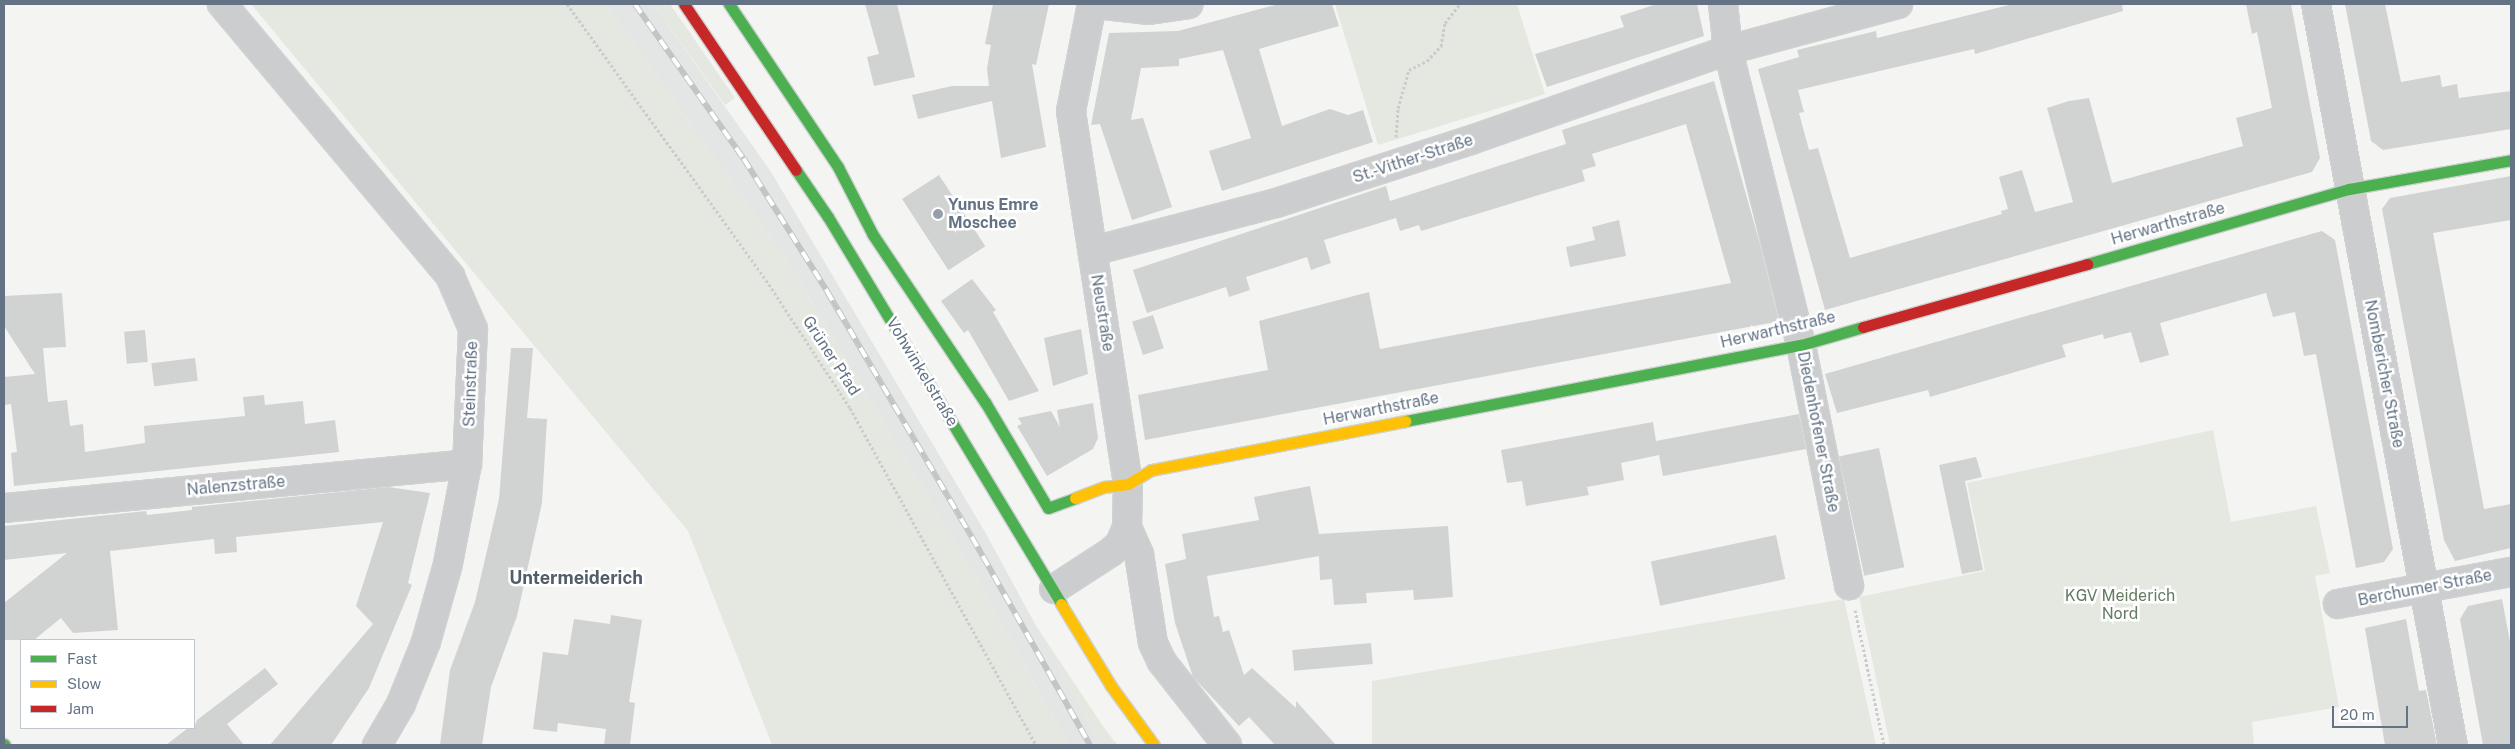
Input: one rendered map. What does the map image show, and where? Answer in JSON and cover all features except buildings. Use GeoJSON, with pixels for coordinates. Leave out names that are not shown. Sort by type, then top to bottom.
{"type":"FeatureCollection","features":[{"type":"Feature","properties":{"kind":"street","name":"Steinstraße"},"geometry":{"type":"LineString","coordinates":[[222,4],[450,276],[473,329],[467,464],[448,564],[426,642],[401,704],[377,745]]}},
{"type":"Feature","properties":{"kind":"street","name":"Vohwinkelstraße"},"geometry":{"type":"LineString","coordinates":[[684,4],[828,217],[1111,686],[1154,745]]}},
{"type":"Feature","properties":{"kind":"street","name":"Herwarthstraße"},"geometry":{"type":"LineString","coordinates":[[729,4],[838,167],[873,235],[984,402],[1048,508],[1104,488],[1128,484],[1151,470],[1801,345],[2349,189],[2511,160]]}},
{"type":"Feature","properties":{"kind":"street","name":"Neustraße"},"geometry":{"type":"LineString","coordinates":[[1054,589],[1111,552],[1120,544],[1127,527],[1128,484],[1071,111],[1092,4]]}},
{"type":"Feature","properties":{"kind":"street"},"geometry":{"type":"LineString","coordinates":[[1096,4],[1149,10],[1189,4]]}},
{"type":"Feature","properties":{"kind":"street","name":"Diedenhofener Straße"},"geometry":{"type":"LineString","coordinates":[[1723,4],[1728,50],[1801,345],[1849,585]]}},
{"type":"Feature","properties":{"kind":"street","name":"St.-Vither-Straße"},"geometry":{"type":"LineString","coordinates":[[1092,251],[1276,202],[1403,162],[1728,50],[1898,4]]}},
{"type":"Feature","properties":{"kind":"street","name":"Nombericher Straße"},"geometry":{"type":"LineString","coordinates":[[2316,4],[2453,745]]}},
{"type":"Feature","properties":{"kind":"street","name":"Nalenzstraße"},"geometry":{"type":"LineString","coordinates":[[4,508],[467,464]]}},
{"type":"Feature","properties":{"kind":"street"},"geometry":{"type":"LineString","coordinates":[[1127,527],[1139,554],[1153,643],[1162,662],[1227,745]]}},
{"type":"Feature","properties":{"kind":"street","name":"Berchumer Straße"},"geometry":{"type":"LineString","coordinates":[[2338,604],[2511,572]]}},
{"type":"Feature","properties":{"kind":"path","name":"Grüner Pfad"},"geometry":{"type":"LineString","coordinates":[[567,4],[766,280],[850,408],[1036,745]]}},
{"type":"Feature","properties":{"kind":"path"},"geometry":{"type":"LineString","coordinates":[[1403,162],[1394,130],[1409,70],[1427,61],[1441,46],[1445,23],[1460,4]]}},
{"type":"Feature","properties":{"kind":"path"},"geometry":{"type":"LineString","coordinates":[[1849,585],[1884,745]]}},
{"type":"Feature","properties":{"kind":"shaded area"},"geometry":{"type":"Polygon","coordinates":[[[606,4],[653,4],[771,172],[985,532],[1101,745],[1068,745],[981,586],[788,262],[606,4]]]}},
{"type":"Feature","properties":{"kind":"green space"},"geometry":{"type":"Polygon","coordinates":[[[251,4],[606,4],[788,262],[981,586],[1068,745],[772,745],[688,531],[251,4]]]}},
{"type":"Feature","properties":{"kind":"green space"},"geometry":{"type":"Polygon","coordinates":[[[653,4],[670,4],[735,98],[725,105],[653,4]]]}},
{"type":"Feature","properties":{"kind":"green space"},"geometry":{"type":"Polygon","coordinates":[[[1335,4],[1517,4],[1545,94],[1378,145],[1335,4]]]}},
{"type":"Feature","properties":{"kind":"green space","name":"KGV Meiderich Nord"},"geometry":{"type":"Polygon","coordinates":[[[2213,430],[2231,522],[2316,506],[2330,573],[2315,576],[2339,707],[2252,722],[2254,745],[1890,745],[1859,597],[1985,571],[1967,483],[2213,430]]]}},
{"type":"Feature","properties":{"kind":"green space"},"geometry":{"type":"Polygon","coordinates":[[[1844,599],[1876,745],[1372,745],[1372,681],[1844,599]]]}},
{"type":"Feature","properties":{"kind":"green space"},"geometry":{"type":"Polygon","coordinates":[[[1033,621],[1107,732],[1118,745],[1101,745],[1033,621]]]}},
{"type":"Feature","properties":{"kind":"railway"},"geometry":{"type":"LineString","coordinates":[[635,4],[744,159],[827,291],[972,537],[1090,745]]}},
{"type":"Feature","properties":{"kind":"traffic: fast"},"geometry":{"type":"LineString","coordinates":[[729,4],[838,167],[873,235],[985,402],[1048,508],[1075,498]]}},
{"type":"Feature","properties":{"kind":"traffic: fast"},"geometry":{"type":"LineString","coordinates":[[2087,264],[2349,189],[2511,160]]}},
{"type":"Feature","properties":{"kind":"traffic: fast"},"geometry":{"type":"LineString","coordinates":[[796,170],[828,217],[1061,604]]}},
{"type":"Feature","properties":{"kind":"traffic: fast"},"geometry":{"type":"LineString","coordinates":[[1405,421],[1801,345],[1863,327]]}},
{"type":"Feature","properties":{"kind":"traffic: slow"},"geometry":{"type":"LineString","coordinates":[[1075,498],[1104,487],[1128,484],[1151,470],[1405,421]]}},
{"type":"Feature","properties":{"kind":"traffic: slow"},"geometry":{"type":"LineString","coordinates":[[1061,604],[1111,686],[1154,745]]}},
{"type":"Feature","properties":{"kind":"traffic: jam"},"geometry":{"type":"LineString","coordinates":[[684,4],[796,170]]}},
{"type":"Feature","properties":{"kind":"traffic: jam"},"geometry":{"type":"LineString","coordinates":[[1863,327],[2087,264]]}},
{"type":"Feature","properties":{"kind":"place","name":"Yunus Emre Moschee"},"geometry":{"type":"Point","coordinates":[938,214]}},
{"type":"Feature","properties":{"kind":"district","name":"Untermeiderich"},"geometry":{"type":"Point","coordinates":[576,578]}}]}
